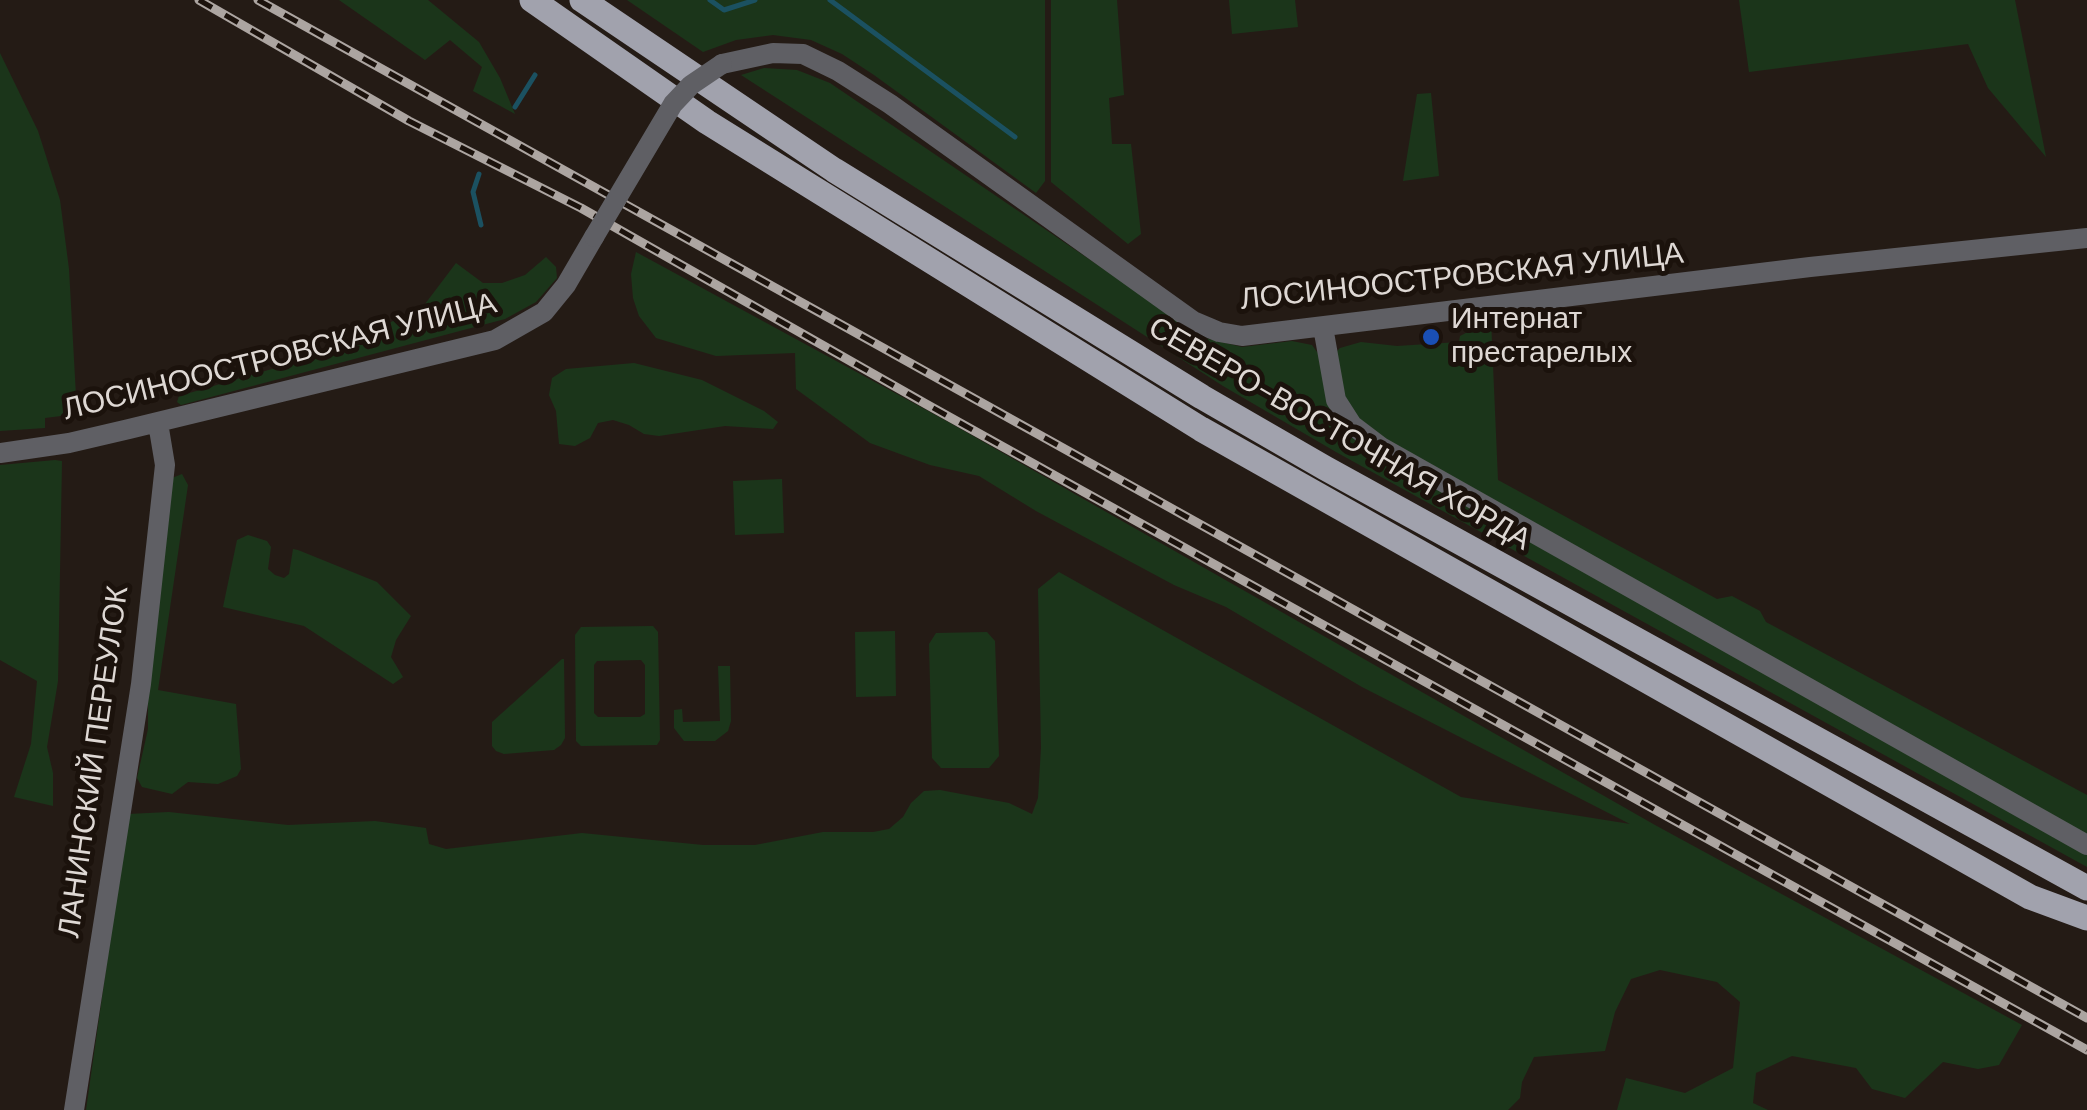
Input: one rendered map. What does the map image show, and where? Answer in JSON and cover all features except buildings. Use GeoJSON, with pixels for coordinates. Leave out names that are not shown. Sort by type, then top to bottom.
{"type":"FeatureCollection","features":[{"type":"Feature","properties":{"kind":"main road","name":"СЕВЕРО-ВОСТОЧНАЯ ХОРДА"},"geometry":{"type":"LineString","coordinates":[[532,0],[707,122],[1202,430],[2030,897],[2087,918]]}},
{"type":"Feature","properties":{"kind":"main road","name":"СЕВЕРО-ВОСТОЧНАЯ ХОРДА"},"geometry":{"type":"LineString","coordinates":[[582,0],[834,170],[1202,397],[2087,888]]}},
{"type":"Feature","properties":{"kind":"street","name":"ЛОСИНООСТРОВСКАЯ УЛИЦА"},"geometry":{"type":"LineString","coordinates":[[0,452],[69,443],[495,340],[544,312],[566,286],[673,104],[690,86],[722,64],[773,52],[803,54],[838,71],[1194,321],[1219,332],[1242,336],[1810,267],[2087,238]]}},
{"type":"Feature","properties":{"kind":"street"},"geometry":{"type":"LineString","coordinates":[[1322,327],[1336,400],[1362,434],[2087,845]]}},
{"type":"Feature","properties":{"kind":"street","name":"ЛАНИНСКИЙ ПЕРЕУЛОК"},"geometry":{"type":"LineString","coordinates":[[74,1110],[141,684],[165,464],[158,422]]}},
{"type":"Feature","properties":{"kind":"street","name":"СЕВЕРО-ВОСТОЧНАЯ ХОРДА"},"geometry":{"type":"LineString","coordinates":[[2030,897],[2087,928]]}},
{"type":"Feature","properties":{"kind":"green space"},"geometry":{"type":"Polygon","coordinates":[[[339,0],[428,0],[479,42],[515,114],[473,91],[482,67],[450,40],[425,60],[339,0]]]}},
{"type":"Feature","properties":{"kind":"green space"},"geometry":{"type":"Polygon","coordinates":[[[627,0],[1045,0],[1045,181],[1036,193],[874,75],[811,40],[773,35],[736,40],[703,52],[627,0]]]}},
{"type":"Feature","properties":{"kind":"green space"},"geometry":{"type":"Polygon","coordinates":[[[1051,0],[1117,0],[1124,95],[1109,98],[1112,144],[1131,144],[1141,234],[1128,244],[1051,182],[1051,0]]]}},
{"type":"Feature","properties":{"kind":"green space"},"geometry":{"type":"Polygon","coordinates":[[[1229,0],[1295,0],[1298,27],[1232,34],[1229,0]]]}},
{"type":"Feature","properties":{"kind":"green space"},"geometry":{"type":"Polygon","coordinates":[[[1739,0],[2015,0],[2046,157],[1988,88],[1968,44],[1749,72],[1739,0]]]}},
{"type":"Feature","properties":{"kind":"green space"},"geometry":{"type":"Polygon","coordinates":[[[0,53],[38,131],[60,200],[69,269],[77,414],[45,418],[45,428],[0,431],[0,53]]]}},
{"type":"Feature","properties":{"kind":"green space"},"geometry":{"type":"Polygon","coordinates":[[[764,68],[797,70],[830,83],[1205,338],[1242,347],[1292,341],[1312,345],[1320,356],[1339,417],[2087,850],[2087,867],[1223,386],[741,75],[764,68]]]}},
{"type":"Feature","properties":{"kind":"green space"},"geometry":{"type":"Polygon","coordinates":[[[1431,93],[1439,176],[1403,181],[1417,94],[1431,93]]]}},
{"type":"Feature","properties":{"kind":"green space"},"geometry":{"type":"Polygon","coordinates":[[[636,252],[952,424],[1655,825],[2022,1025],[1999,1065],[1978,1069],[1943,1062],[1905,1098],[1872,1089],[1856,1068],[1792,1056],[1756,1073],[1753,1103],[1768,1110],[1617,1110],[1626,1078],[1685,1093],[1733,1068],[1740,1002],[1717,982],[1660,970],[1631,979],[1615,1012],[1605,1051],[1534,1057],[1522,1082],[1520,1098],[1508,1110],[86,1110],[128,814],[169,812],[288,825],[375,821],[426,828],[429,844],[446,849],[582,833],[703,845],[755,845],[823,832],[873,832],[889,829],[924,791],[940,790],[1009,803],[1032,814],[1038,798],[1041,748],[1038,589],[1059,572],[1461,797],[1630,824],[1362,687],[1226,607],[1174,585],[979,476],[930,465],[870,443],[796,389],[795,353],[716,356],[656,338],[639,316],[633,298],[631,274],[636,252]]]}},
{"type":"Feature","properties":{"kind":"green space"},"geometry":{"type":"Polygon","coordinates":[[[546,257],[556,267],[557,278],[536,302],[505,319],[181,405],[177,402],[179,396],[313,357],[422,308],[456,263],[483,283],[502,283],[525,275],[546,257]]]}},
{"type":"Feature","properties":{"kind":"green space"},"geometry":{"type":"Polygon","coordinates":[[[1491,320],[1498,480],[1717,599],[1732,596],[1760,611],[1766,622],[2087,795],[2087,836],[1384,443],[1347,412],[1335,353],[1340,348],[1361,342],[1397,346],[1459,342],[1460,336],[1491,320]]]}},
{"type":"Feature","properties":{"kind":"green space"},"geometry":{"type":"Polygon","coordinates":[[[634,363],[702,380],[778,422],[773,429],[725,426],[659,436],[644,434],[613,420],[598,423],[590,438],[575,446],[559,444],[556,411],[549,395],[552,378],[566,369],[634,363]]]}},
{"type":"Feature","properties":{"kind":"green space"},"geometry":{"type":"Polygon","coordinates":[[[62,461],[58,681],[47,747],[53,773],[53,806],[14,797],[31,744],[37,681],[0,660],[0,465],[62,461]]]}},
{"type":"Feature","properties":{"kind":"green space"},"geometry":{"type":"Polygon","coordinates":[[[182,474],[188,485],[158,690],[236,704],[241,769],[237,776],[218,784],[188,782],[172,794],[142,787],[137,778],[148,729],[148,679],[172,478],[182,474]]]}},
{"type":"Feature","properties":{"kind":"green space"},"geometry":{"type":"Polygon","coordinates":[[[782,479],[784,533],[735,535],[733,481],[782,479]]]}},
{"type":"Feature","properties":{"kind":"green space"},"geometry":{"type":"Polygon","coordinates":[[[248,535],[267,541],[271,547],[268,569],[275,575],[284,578],[289,574],[293,549],[377,582],[411,616],[391,657],[403,677],[393,684],[304,626],[223,607],[237,540],[248,535]]]}},
{"type":"Feature","properties":{"kind":"green space"},"geometry":{"type":"Polygon","coordinates":[[[653,626],[658,632],[657,745],[581,746],[576,741],[575,635],[581,627],[653,626]],[[641,660],[597,661],[594,713],[598,717],[645,714],[645,665],[641,660]]]}},
{"type":"Feature","properties":{"kind":"green space"},"geometry":{"type":"Polygon","coordinates":[[[895,631],[896,696],[856,697],[855,632],[895,631]]]}},
{"type":"Feature","properties":{"kind":"green space"},"geometry":{"type":"Polygon","coordinates":[[[987,632],[995,641],[999,756],[989,768],[941,768],[932,758],[929,644],[936,633],[987,632]]]}},
{"type":"Feature","properties":{"kind":"green space"},"geometry":{"type":"Polygon","coordinates":[[[562,659],[565,738],[561,745],[554,750],[504,754],[496,751],[492,746],[492,722],[562,659]]]}},
{"type":"Feature","properties":{"kind":"green space"},"geometry":{"type":"Polygon","coordinates":[[[718,666],[730,666],[728,731],[715,741],[684,741],[674,728],[674,710],[682,709],[683,722],[720,721],[718,666]]]}},
{"type":"Feature","properties":{"kind":"waterway"},"geometry":{"type":"LineString","coordinates":[[710,0],[724,10],[755,0]]}},
{"type":"Feature","properties":{"kind":"waterway"},"geometry":{"type":"LineString","coordinates":[[830,0],[1015,137]]}},
{"type":"Feature","properties":{"kind":"waterway"},"geometry":{"type":"LineString","coordinates":[[515,107],[535,75]]}},
{"type":"Feature","properties":{"kind":"waterway"},"geometry":{"type":"LineString","coordinates":[[479,174],[473,192],[481,225]]}},
{"type":"Feature","properties":{"kind":"railway"},"geometry":{"type":"LineString","coordinates":[[199,0],[409,121],[581,208],[2087,1050]]}},
{"type":"Feature","properties":{"kind":"railway"},"geometry":{"type":"LineString","coordinates":[[258,0],[2087,1018]]}},
{"type":"Feature","properties":{"kind":"place","name":"Интернат престарелых"},"geometry":{"type":"Point","coordinates":[1431,337]}}]}
